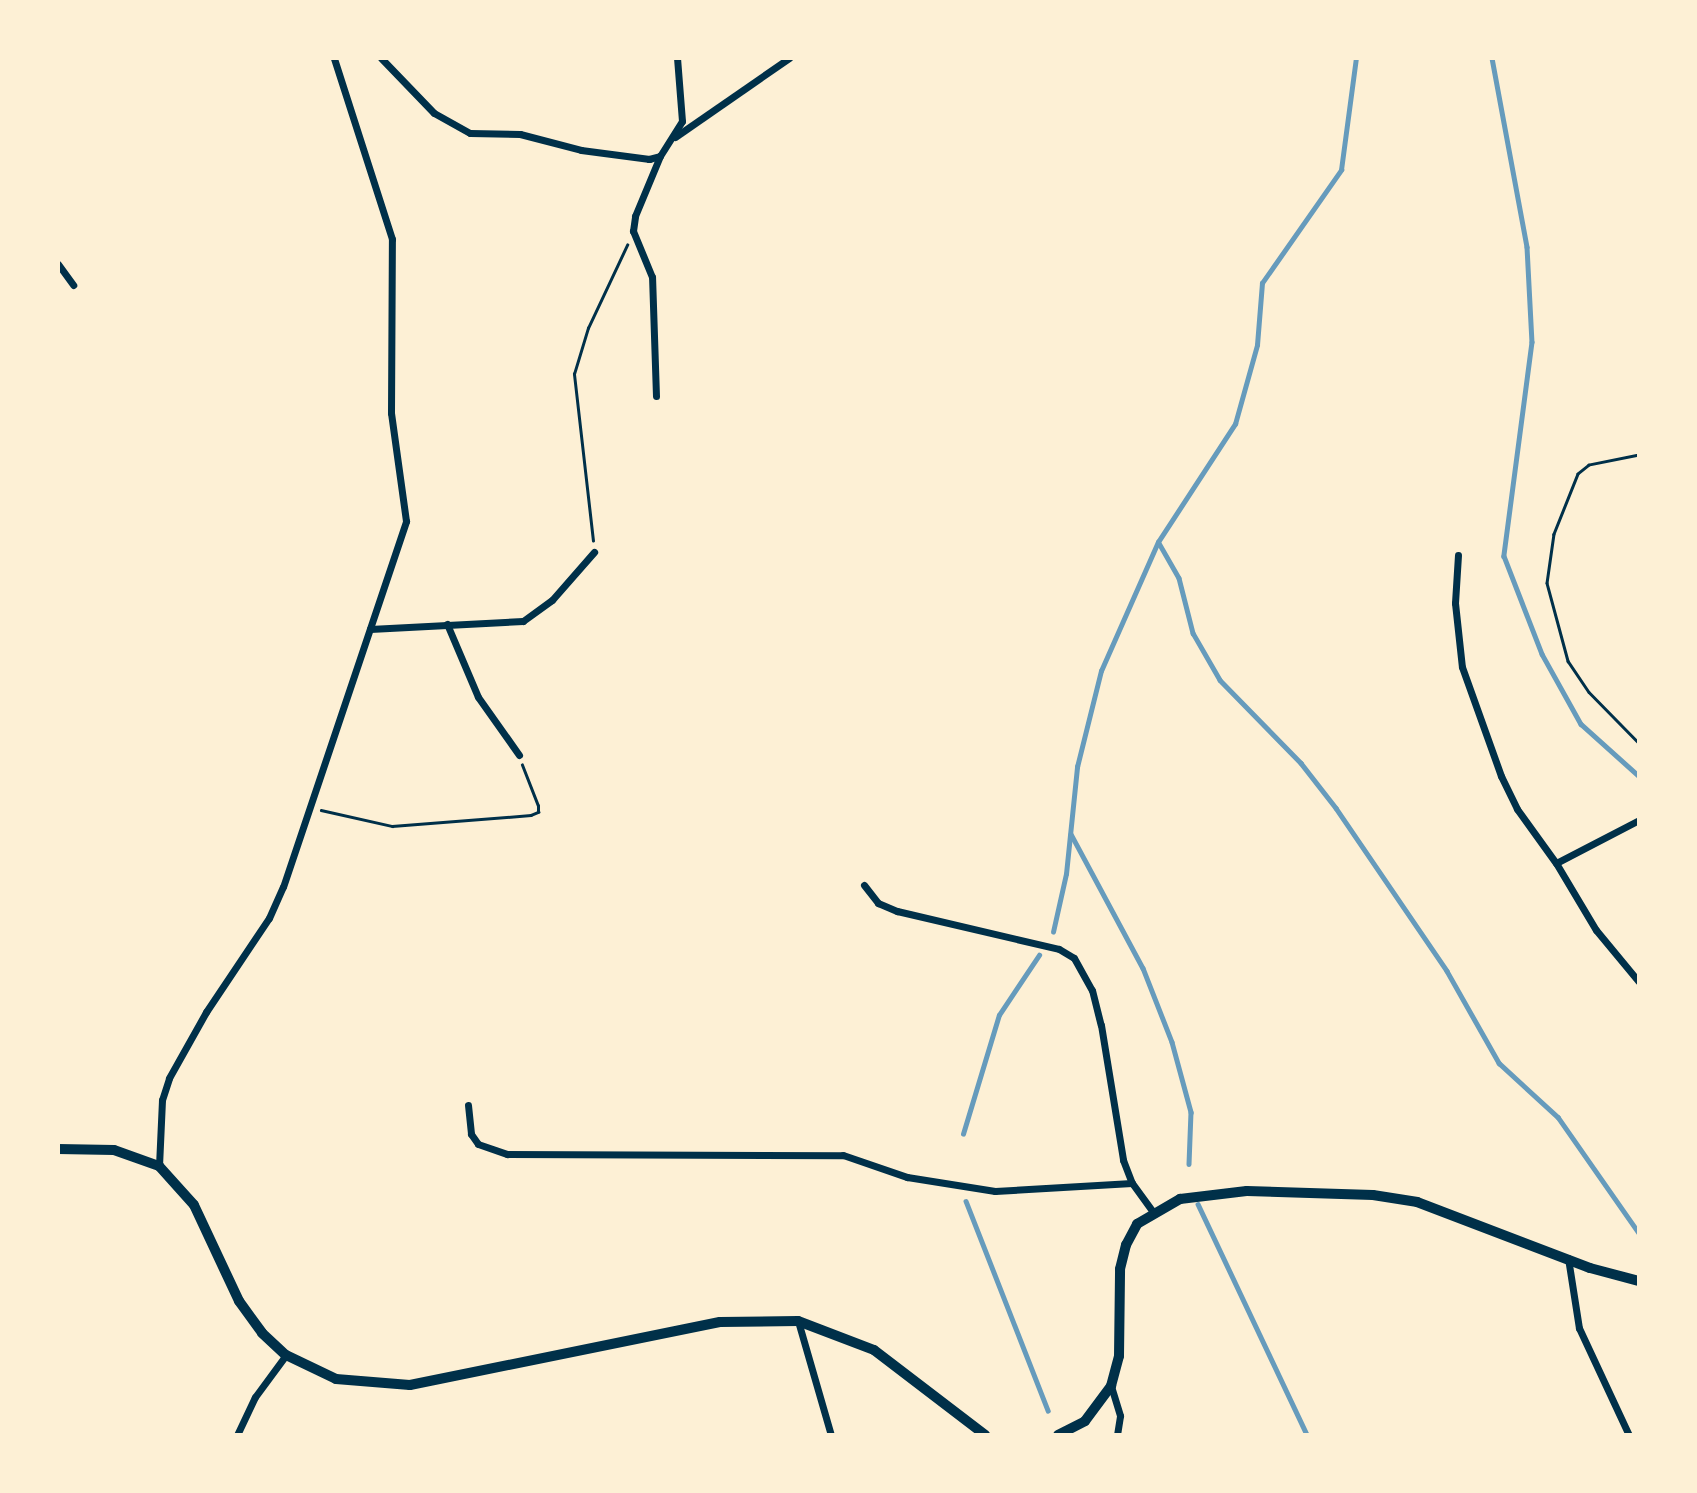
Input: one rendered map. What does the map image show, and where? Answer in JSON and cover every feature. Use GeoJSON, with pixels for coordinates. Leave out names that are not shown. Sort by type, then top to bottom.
{"type":"FeatureCollection","features":[{"type":"Feature","properties":{"kind":"street"},"geometry":{"type":"LineString","coordinates":[[159,1166],[162,1100],[169,1078],[206,1012],[269,918],[310,807],[406,521],[391,413],[395,265],[391,239],[334,58]]}},
{"type":"Feature","properties":{"kind":"street"},"geometry":{"type":"LineString","coordinates":[[381,58],[434,113],[470,133],[520,134],[581,150],[660,156]]}},
{"type":"Feature","properties":{"kind":"street"},"geometry":{"type":"LineString","coordinates":[[675,137],[683,102],[677,58]]}},
{"type":"Feature","properties":{"kind":"street"},"geometry":{"type":"LineString","coordinates":[[656,396],[652,277],[634,232],[635,216],[660,156],[675,137],[789,58]]}},
{"type":"Feature","properties":{"kind":"street"},"geometry":{"type":"LineString","coordinates":[[58,264],[73,285]]}},
{"type":"Feature","properties":{"kind":"street"},"geometry":{"type":"LineString","coordinates":[[370,629],[523,621],[552,600],[594,552]]}},
{"type":"Feature","properties":{"kind":"street"},"geometry":{"type":"LineString","coordinates":[[1458,555],[1455,603],[1462,667],[1501,776],[1517,809],[1556,863],[1596,930],[1639,982]]}},
{"type":"Feature","properties":{"kind":"street"},"geometry":{"type":"LineString","coordinates":[[447,624],[478,697],[519,755]]}},
{"type":"Feature","properties":{"kind":"street"},"geometry":{"type":"LineString","coordinates":[[1556,863],[1639,820]]}},
{"type":"Feature","properties":{"kind":"street"},"geometry":{"type":"LineString","coordinates":[[864,885],[878,903],[897,911],[1059,949],[1074,958],[1083,971],[1098,1013],[1117,1136],[1132,1183],[1153,1212]]}},
{"type":"Feature","properties":{"kind":"street"},"geometry":{"type":"LineString","coordinates":[[468,1105],[468,1120],[478,1144],[508,1154],[843,1155],[907,1177],[995,1191],[1132,1183]]}},
{"type":"Feature","properties":{"kind":"street"},"geometry":{"type":"LineString","coordinates":[[58,1149],[114,1150],[159,1166],[194,1205],[239,1301],[286,1355],[336,1379],[411,1385],[719,1322],[799,1321],[874,1350],[985,1435]]}},
{"type":"Feature","properties":{"kind":"street"},"geometry":{"type":"LineString","coordinates":[[1058,1435],[1085,1421],[1111,1386],[1119,1356],[1123,1257],[1137,1224],[1153,1212],[1209,1193],[1373,1195],[1417,1202],[1568,1258],[1639,1281]]}},
{"type":"Feature","properties":{"kind":"street"},"geometry":{"type":"LineString","coordinates":[[1568,1258],[1579,1328],[1629,1435]]}},
{"type":"Feature","properties":{"kind":"street"},"geometry":{"type":"LineString","coordinates":[[799,1321],[831,1435]]}},
{"type":"Feature","properties":{"kind":"street"},"geometry":{"type":"LineString","coordinates":[[237,1435],[255,1397],[286,1355]]}},
{"type":"Feature","properties":{"kind":"street"},"geometry":{"type":"LineString","coordinates":[[1111,1386],[1120,1416],[1117,1435]]}},
{"type":"Feature","properties":{"kind":"path"},"geometry":{"type":"LineString","coordinates":[[594,552],[574,374],[588,328],[634,232]]}},
{"type":"Feature","properties":{"kind":"path"},"geometry":{"type":"LineString","coordinates":[[1639,455],[1589,465],[1578,474],[1554,534],[1547,583],[1568,661],[1589,692],[1639,743]]}},
{"type":"Feature","properties":{"kind":"path"},"geometry":{"type":"LineString","coordinates":[[310,807],[392,827],[531,815],[537,812],[538,806],[519,755]]}},
{"type":"Feature","properties":{"kind":"waterway"},"geometry":{"type":"LineString","coordinates":[[1053,932],[1066,874],[1077,767],[1101,671],[1158,542],[1235,424],[1257,345],[1262,283],[1341,170],[1356,58]]}},
{"type":"Feature","properties":{"kind":"waterway"},"geometry":{"type":"LineString","coordinates":[[1492,58],[1527,247],[1532,342],[1504,556],[1542,654],[1581,724],[1639,776]]}},
{"type":"Feature","properties":{"kind":"waterway"},"geometry":{"type":"LineString","coordinates":[[1159,543],[1179,578],[1193,633],[1220,680],[1301,763],[1336,808],[1447,971],[1499,1063],[1558,1117],[1639,1233]]}},
{"type":"Feature","properties":{"kind":"waterway"},"geometry":{"type":"LineString","coordinates":[[1071,834],[1143,968],[1172,1042],[1191,1112],[1189,1164]]}},
{"type":"Feature","properties":{"kind":"waterway"},"geometry":{"type":"LineString","coordinates":[[963,1134],[999,1015],[1039,955]]}},
{"type":"Feature","properties":{"kind":"waterway"},"geometry":{"type":"LineString","coordinates":[[966,1201],[1048,1410]]}},
{"type":"Feature","properties":{"kind":"waterway"},"geometry":{"type":"LineString","coordinates":[[1198,1204],[1307,1435]]}}]}
